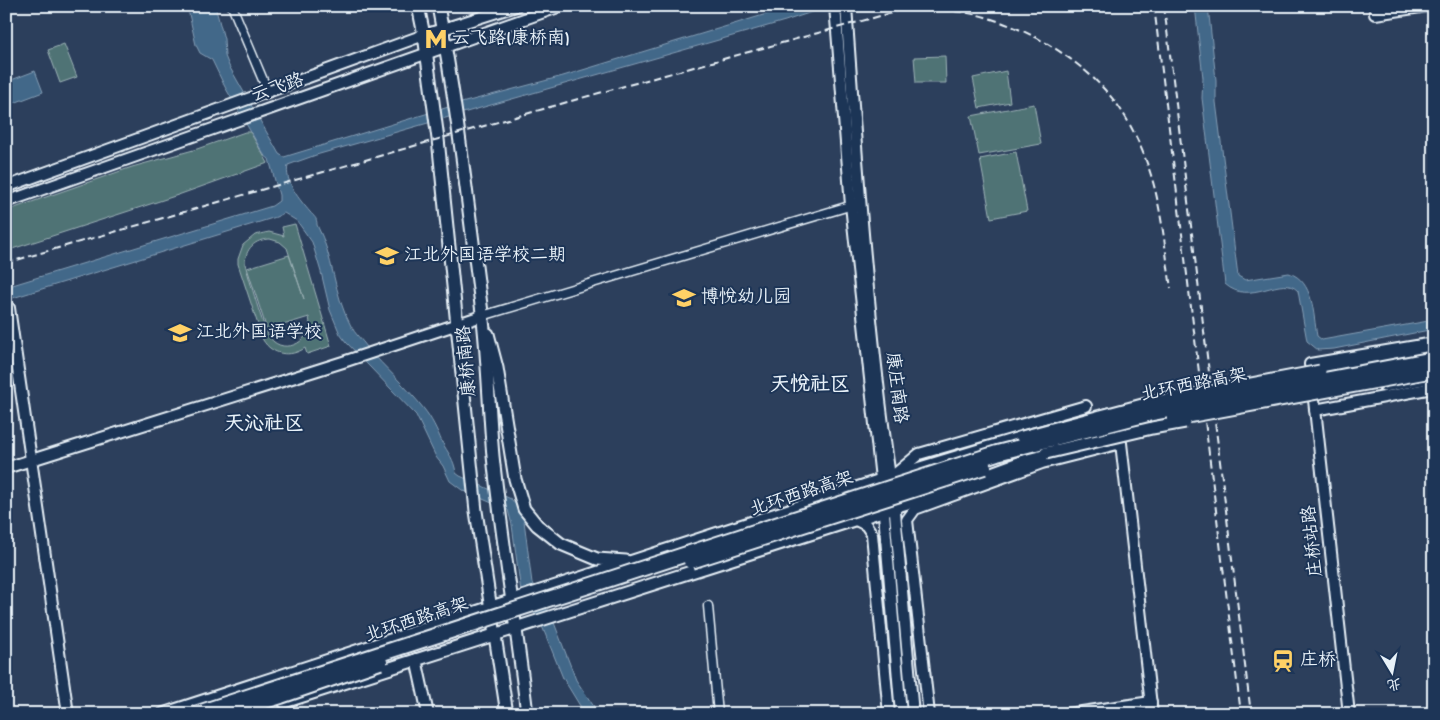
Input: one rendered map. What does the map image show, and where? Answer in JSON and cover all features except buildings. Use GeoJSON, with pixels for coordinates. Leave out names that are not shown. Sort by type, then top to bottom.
{"type":"FeatureCollection","features":[{"type":"Feature","properties":{"kind":"highway","name":"北环西路高架"},"geometry":{"type":"LineString","coordinates":[[195,714],[997,453],[1148,414],[1434,359]]}},
{"type":"Feature","properties":{"kind":"highway","name":"北环西路高架"},"geometry":{"type":"LineString","coordinates":[[224,714],[568,600],[1056,445],[1151,422],[1433,376]]}},
{"type":"Feature","properties":{"kind":"main road"},"geometry":{"type":"LineString","coordinates":[[418,6],[424,35]]}},
{"type":"Feature","properties":{"kind":"main road","name":"康桥南路"},"geometry":{"type":"LineString","coordinates":[[438,6],[447,47],[482,318],[500,523],[521,626],[527,714]]}},
{"type":"Feature","properties":{"kind":"main road","name":"康桥南路"},"geometry":{"type":"LineString","coordinates":[[424,35],[436,126],[470,465],[507,714]]}},
{"type":"Feature","properties":{"kind":"main road"},"geometry":{"type":"LineString","coordinates":[[482,318],[490,338],[497,368],[515,479],[524,509],[537,525],[561,544],[597,560],[633,562]]}},
{"type":"Feature","properties":{"kind":"main road"},"geometry":{"type":"LineString","coordinates":[[163,714],[886,479],[1022,437],[1146,404],[1320,371],[1434,352]]}},
{"type":"Feature","properties":{"kind":"main road"},"geometry":{"type":"LineString","coordinates":[[247,714],[889,507],[929,496],[1046,453],[1152,428],[1433,376]]}},
{"type":"Feature","properties":{"kind":"street"},"geometry":{"type":"LineString","coordinates":[[232,6],[265,93]]}},
{"type":"Feature","properties":{"kind":"street","name":"云飞路"},"geometry":{"type":"LineString","coordinates":[[6,188],[424,35],[516,6]]}},
{"type":"Feature","properties":{"kind":"street","name":"云飞路"},"geometry":{"type":"LineString","coordinates":[[6,202],[561,6]]}},
{"type":"Feature","properties":{"kind":"street","name":"康庄南路"},"geometry":{"type":"LineString","coordinates":[[836,6],[912,714]]}},
{"type":"Feature","properties":{"kind":"street","name":"康庄南路"},"geometry":{"type":"LineString","coordinates":[[846,6],[856,204]]}},
{"type":"Feature","properties":{"kind":"street"},"geometry":{"type":"LineString","coordinates":[[1375,10],[1427,6]]}},
{"type":"Feature","properties":{"kind":"street"},"geometry":{"type":"LineString","coordinates":[[6,468],[457,325],[856,204]]}},
{"type":"Feature","properties":{"kind":"street"},"geometry":{"type":"LineString","coordinates":[[9,308],[68,714]]}},
{"type":"Feature","properties":{"kind":"street","name":"庄桥站路"},"geometry":{"type":"LineString","coordinates":[[1349,714],[1310,364],[1434,343]]}},
{"type":"Feature","properties":{"kind":"street"},"geometry":{"type":"LineString","coordinates":[[1315,410],[1427,389],[1433,376]]}},
{"type":"Feature","properties":{"kind":"street"},"geometry":{"type":"LineString","coordinates":[[886,479],[919,454],[1086,406]]}},
{"type":"Feature","properties":{"kind":"street"},"geometry":{"type":"LineString","coordinates":[[929,714],[908,520],[915,509],[1033,466],[1121,443],[1152,714]]}},
{"type":"Feature","properties":{"kind":"street"},"geometry":{"type":"LineString","coordinates":[[889,507],[908,520]]}},
{"type":"Feature","properties":{"kind":"street","name":"康庄南路"},"geometry":{"type":"LineString","coordinates":[[889,507],[901,714]]}},
{"type":"Feature","properties":{"kind":"street"},"geometry":{"type":"LineString","coordinates":[[854,519],[866,525],[872,534],[889,714]]}},
{"type":"Feature","properties":{"kind":"street"},"geometry":{"type":"LineString","coordinates":[[708,606],[718,714]]}},
{"type":"Feature","properties":{"kind":"street"},"geometry":{"type":"LineString","coordinates":[[416,660],[428,714]]}},
{"type":"Feature","properties":{"kind":"street"},"geometry":{"type":"LineString","coordinates":[[1068,714],[1151,702]]}},
{"type":"Feature","properties":{"kind":"green space"},"geometry":{"type":"Polygon","coordinates":[[[64,44],[77,77],[60,83],[48,50],[64,44]]]}},
{"type":"Feature","properties":{"kind":"green space"},"geometry":{"type":"Polygon","coordinates":[[[945,56],[946,83],[916,83],[914,57],[945,56]]]}},
{"type":"Feature","properties":{"kind":"green space"},"geometry":{"type":"Polygon","coordinates":[[[1006,71],[1010,102],[979,108],[973,78],[1006,71]]]}},
{"type":"Feature","properties":{"kind":"green space"},"geometry":{"type":"Polygon","coordinates":[[[1034,104],[1041,144],[979,155],[971,116],[1034,104]]]}},
{"type":"Feature","properties":{"kind":"green space"},"geometry":{"type":"Polygon","coordinates":[[[245,132],[250,132],[268,163],[178,195],[6,251],[6,211],[132,167],[197,149],[245,132]]]}},
{"type":"Feature","properties":{"kind":"green space"},"geometry":{"type":"Polygon","coordinates":[[[1016,152],[1027,211],[991,218],[980,159],[1016,152]]]}},
{"type":"Feature","properties":{"kind":"green space"},"geometry":{"type":"Polygon","coordinates":[[[295,224],[331,346],[307,354],[305,348],[287,354],[276,352],[263,340],[238,264],[243,245],[255,235],[269,232],[284,236],[282,227],[295,224]],[[265,239],[255,243],[249,249],[245,264],[267,333],[276,343],[283,346],[291,346],[303,339],[308,333],[309,317],[267,330],[247,268],[289,255],[304,299],[287,248],[280,242],[265,239]]]}},
{"type":"Feature","properties":{"kind":"water"},"geometry":{"type":"Polygon","coordinates":[[[184,6],[215,6],[224,39],[225,56],[229,66],[279,154],[284,157],[465,102],[563,76],[793,6],[821,6],[821,9],[785,21],[316,155],[288,165],[288,178],[294,190],[316,219],[327,250],[340,301],[354,332],[427,413],[452,460],[456,473],[511,499],[523,513],[532,583],[553,620],[576,680],[599,714],[585,714],[563,678],[542,626],[521,592],[512,525],[508,510],[462,490],[450,481],[416,415],[340,334],[330,310],[312,242],[297,221],[284,213],[6,300],[6,287],[272,206],[279,201],[269,159],[264,155],[225,87],[212,60],[200,53],[196,45],[189,14],[184,6]]]}},
{"type":"Feature","properties":{"kind":"water"},"geometry":{"type":"Polygon","coordinates":[[[1195,6],[1208,6],[1216,80],[1216,102],[1238,276],[1245,280],[1289,273],[1297,277],[1308,291],[1317,336],[1322,340],[1434,320],[1434,329],[1334,349],[1318,350],[1307,341],[1298,291],[1291,286],[1245,292],[1235,290],[1225,284],[1202,98],[1203,78],[1195,6]]]}},
{"type":"Feature","properties":{"kind":"water"},"geometry":{"type":"Polygon","coordinates":[[[35,71],[43,92],[6,106],[6,82],[35,71]]]}},
{"type":"Feature","properties":{"kind":"railway"},"geometry":{"type":"LineString","coordinates":[[1154,6],[1241,714]]}},
{"type":"Feature","properties":{"kind":"railway"},"geometry":{"type":"LineString","coordinates":[[1164,6],[1251,714]]}},
{"type":"Feature","properties":{"kind":"railway"},"geometry":{"type":"LineString","coordinates":[[6,263],[599,93],[902,10],[931,10],[978,15],[998,21],[1038,38],[1074,62],[1106,91],[1128,122],[1141,147],[1150,172],[1160,215],[1171,288]]}},
{"type":"Feature","properties":{"kind":"place","name":"云飞路(康桥南)"},"geometry":{"type":"Point","coordinates":[436,39]}},
{"type":"Feature","properties":{"kind":"place","name":"江北外国语学校二期"},"geometry":{"type":"Point","coordinates":[387,256]}},
{"type":"Feature","properties":{"kind":"place","name":"博悦幼儿园"},"geometry":{"type":"Point","coordinates":[684,298]}},
{"type":"Feature","properties":{"kind":"place","name":"江北外国语学校"},"geometry":{"type":"Point","coordinates":[180,333]}},
{"type":"Feature","properties":{"kind":"place","name":"庄桥"},"geometry":{"type":"Point","coordinates":[1283,661]}},
{"type":"Feature","properties":{"kind":"district","name":"天悦社区"},"geometry":{"type":"Point","coordinates":[810,386]}},
{"type":"Feature","properties":{"kind":"district","name":"天沁社区"},"geometry":{"type":"Point","coordinates":[264,425]}}]}
